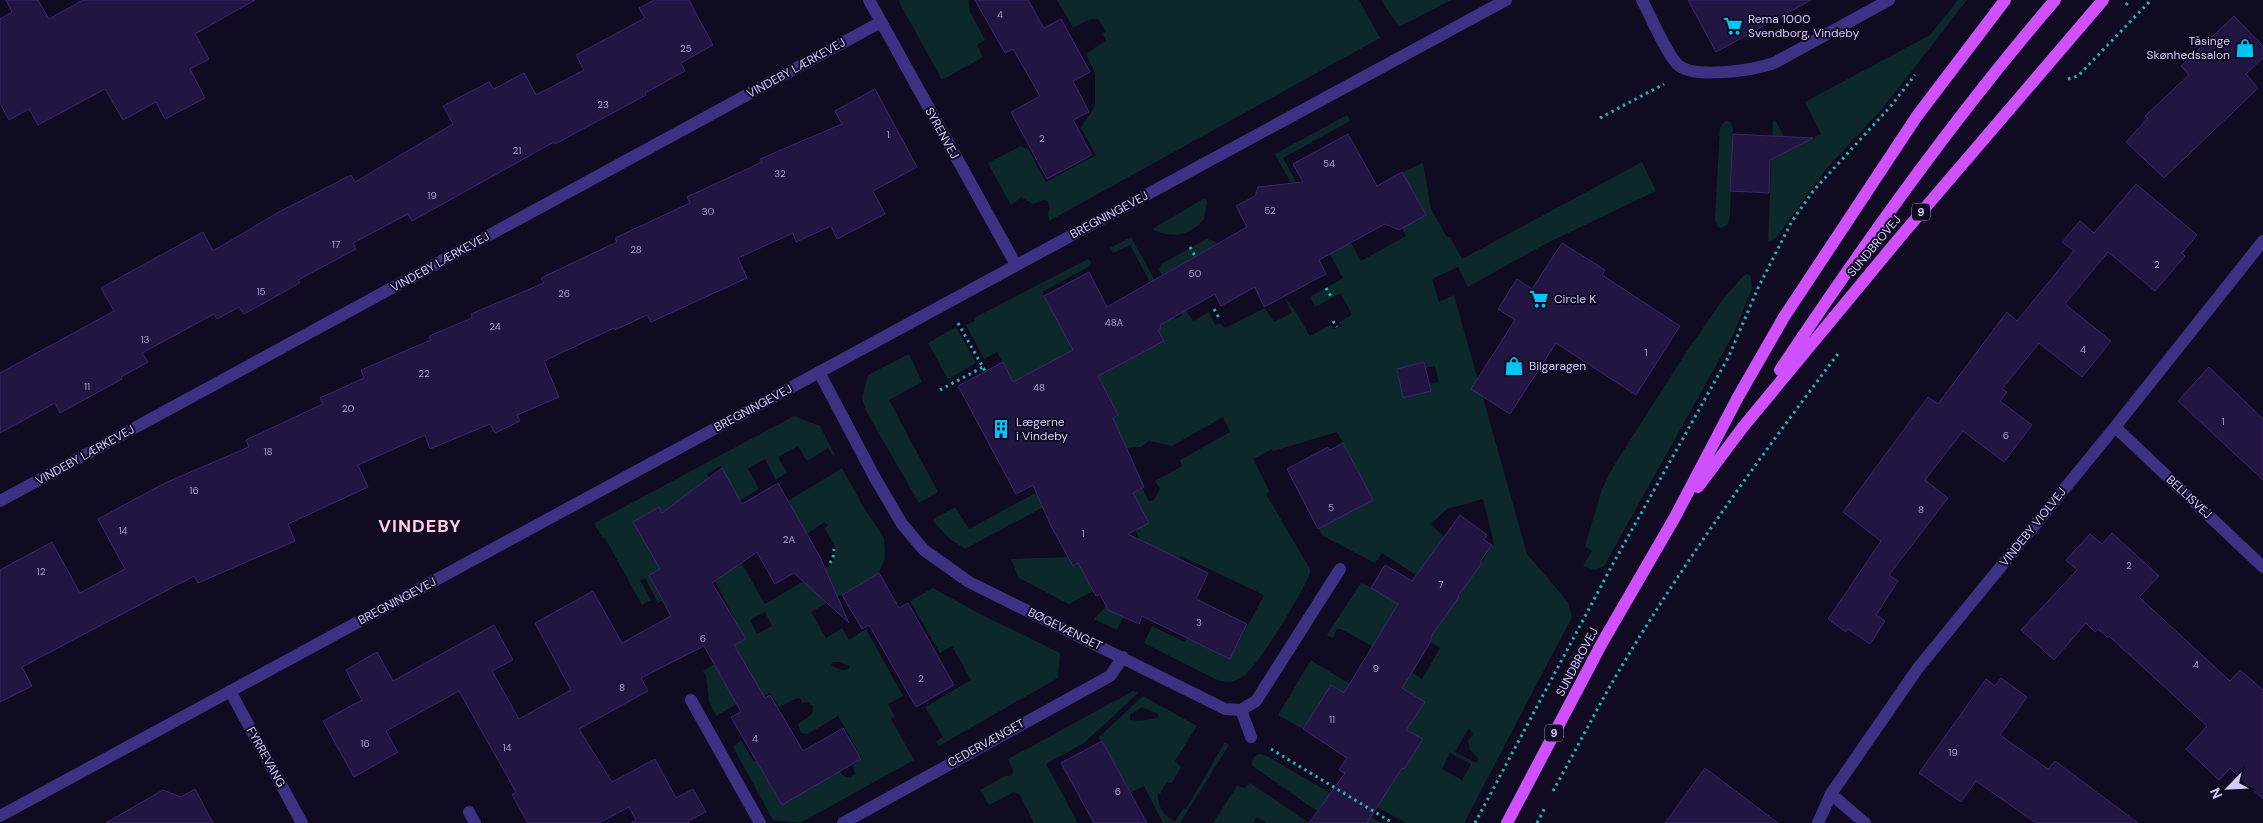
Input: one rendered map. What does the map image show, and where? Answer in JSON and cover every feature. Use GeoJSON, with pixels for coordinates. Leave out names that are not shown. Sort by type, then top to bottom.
{"type":"FeatureCollection","features":[{"type":"Feature","properties":{"kind":"main road","name":"SUNDBROVEJ"},"geometry":{"type":"LineString","coordinates":[[1507,823],[1602,643],[1676,517],[1738,397],[1784,317],[1917,116],[2005,0]]}},
{"type":"Feature","properties":{"kind":"main road"},"geometry":{"type":"LineString","coordinates":[[1743,427],[1856,260],[1918,174],[1984,86],[2055,0]]}},
{"type":"Feature","properties":{"kind":"main road","name":"SUNDBROVEJ"},"geometry":{"type":"LineString","coordinates":[[1676,517],[1743,427],[1919,214],[2103,0]]}},
{"type":"Feature","properties":{"kind":"street","name":"SYRENVEJ"},"geometry":{"type":"LineString","coordinates":[[869,0],[1016,265]]}},
{"type":"Feature","properties":{"kind":"street","name":"BREGNINGEVEJ"},"geometry":{"type":"LineString","coordinates":[[0,816],[1506,0]]}},
{"type":"Feature","properties":{"kind":"street"},"geometry":{"type":"LineString","coordinates":[[1642,0],[1674,60],[1689,71],[1754,69],[1774,63],[1889,0]]}},
{"type":"Feature","properties":{"kind":"street","name":"VINDEBY LÆRKEVEJ"},"geometry":{"type":"LineString","coordinates":[[0,501],[881,22]]}},
{"type":"Feature","properties":{"kind":"street","name":"VINDEBY VIOLVEJ"},"geometry":{"type":"LineString","coordinates":[[1818,823],[1831,794],[1918,668],[2263,242]]}},
{"type":"Feature","properties":{"kind":"street","name":"BØGEVÆNGET"},"geometry":{"type":"LineString","coordinates":[[819,372],[889,504],[924,550],[969,582],[1123,657],[1225,710],[1242,710]]}},
{"type":"Feature","properties":{"kind":"street","name":"BELLISVEJ"},"geometry":{"type":"LineString","coordinates":[[2115,427],[2263,567]]}},
{"type":"Feature","properties":{"kind":"street"},"geometry":{"type":"LineString","coordinates":[[1251,737],[1242,710],[1256,701],[1340,569]]}},
{"type":"Feature","properties":{"kind":"street","name":"CEDERVÆNGET"},"geometry":{"type":"LineString","coordinates":[[843,823],[1110,676],[1123,657]]}},
{"type":"Feature","properties":{"kind":"street","name":"FYRREVANG"},"geometry":{"type":"LineString","coordinates":[[230,691],[302,823]]}},
{"type":"Feature","properties":{"kind":"street"},"geometry":{"type":"LineString","coordinates":[[691,700],[760,823]]}},
{"type":"Feature","properties":{"kind":"street"},"geometry":{"type":"LineString","coordinates":[[1831,794],[1865,823]]}},
{"type":"Feature","properties":{"kind":"path"},"geometry":{"type":"LineString","coordinates":[[2060,81],[2078,76],[2151,0]]}},
{"type":"Feature","properties":{"kind":"path"},"geometry":{"type":"LineString","coordinates":[[1475,823],[1615,560],[1729,356],[1758,288],[1792,221],[1814,190],[1890,107],[1921,68]]}},
{"type":"Feature","properties":{"kind":"path"},"geometry":{"type":"LineString","coordinates":[[1600,118],[1689,71]]}},
{"type":"Feature","properties":{"kind":"path"},"geometry":{"type":"LineString","coordinates":[[1190,247],[1196,256]]}},
{"type":"Feature","properties":{"kind":"path"},"geometry":{"type":"LineString","coordinates":[[1326,288],[1332,298]]}},
{"type":"Feature","properties":{"kind":"path"},"geometry":{"type":"LineString","coordinates":[[940,390],[984,369],[947,303]]}},
{"type":"Feature","properties":{"kind":"path"},"geometry":{"type":"LineString","coordinates":[[1214,309],[1218,318]]}},
{"type":"Feature","properties":{"kind":"path"},"geometry":{"type":"LineString","coordinates":[[1333,321],[1337,327]]}},
{"type":"Feature","properties":{"kind":"path"},"geometry":{"type":"LineString","coordinates":[[1550,798],[1609,688],[1658,609],[1770,444],[1846,344]]}},
{"type":"Feature","properties":{"kind":"path"},"geometry":{"type":"LineString","coordinates":[[830,563],[834,549]]}},
{"type":"Feature","properties":{"kind":"path"},"geometry":{"type":"LineString","coordinates":[[1251,737],[1394,823]]}},
{"type":"Feature","properties":{"kind":"path"},"geometry":{"type":"LineString","coordinates":[[1537,823],[1546,806]]}},
{"type":"Feature","properties":{"kind":"green space"},"geometry":{"type":"Polygon","coordinates":[[[898,0],[968,0],[970,12],[985,40],[977,45],[983,57],[942,80],[898,0]]]}},
{"type":"Feature","properties":{"kind":"green space"},"geometry":{"type":"Polygon","coordinates":[[[1057,0],[1359,0],[1380,38],[1049,221],[1048,213],[1050,209],[1048,201],[1043,200],[1033,204],[1021,197],[1011,205],[988,163],[1021,146],[1028,149],[1046,182],[1096,155],[1081,128],[1095,106],[1095,73],[1086,54],[1106,40],[1103,34],[1106,32],[1098,19],[1090,19],[1073,28],[1057,0]]]}},
{"type":"Feature","properties":{"kind":"green space"},"geometry":{"type":"Polygon","coordinates":[[[1381,0],[1451,0],[1399,27],[1381,0]]]}},
{"type":"Feature","properties":{"kind":"green space"},"geometry":{"type":"Polygon","coordinates":[[[1958,0],[1967,0],[1882,109],[1826,169],[1776,238],[1768,242],[1773,121],[1775,120],[1791,149],[1821,134],[1805,102],[1930,35],[1958,0]]]}},
{"type":"Feature","properties":{"kind":"green space"},"geometry":{"type":"Polygon","coordinates":[[[1347,115],[1350,121],[1283,158],[1334,252],[1351,243],[1361,261],[1406,236],[1402,228],[1426,215],[1402,172],[1423,163],[1431,209],[1462,259],[1642,162],[1656,191],[1545,244],[1468,287],[1458,267],[1432,279],[1439,302],[1454,295],[1527,554],[1568,602],[1572,617],[1464,823],[1406,823],[1377,807],[1400,767],[1404,769],[1421,742],[1331,685],[1303,729],[1278,715],[1311,660],[1400,715],[1395,691],[1408,670],[1422,679],[1440,648],[1390,618],[1372,646],[1341,629],[1337,629],[1333,638],[1327,635],[1361,583],[1445,617],[1494,543],[1483,499],[1447,509],[1431,524],[1444,537],[1416,575],[1382,553],[1375,563],[1323,536],[1318,528],[1343,443],[1337,432],[1273,451],[1272,449],[1253,459],[1270,492],[1266,494],[1310,569],[1310,573],[1290,611],[1259,659],[1244,676],[1230,682],[1215,679],[1144,643],[1152,626],[1185,642],[1187,638],[1230,659],[1264,595],[1181,556],[1140,583],[1117,630],[1094,619],[1106,606],[1140,540],[1135,530],[1132,492],[1142,488],[1149,501],[1153,501],[1160,489],[1155,481],[1182,466],[1180,460],[1230,432],[1223,417],[1172,446],[1149,441],[1141,447],[1124,448],[1131,460],[965,549],[950,539],[933,521],[955,507],[969,529],[1091,463],[1013,382],[997,352],[984,359],[966,325],[975,321],[974,318],[1088,259],[1091,262],[1090,266],[1042,292],[1082,366],[1096,403],[1109,396],[1092,365],[1137,355],[1164,340],[1158,330],[1161,328],[1140,288],[1150,282],[1130,245],[1113,253],[1110,248],[1131,237],[1176,319],[1182,316],[1181,313],[1186,310],[1193,321],[1209,312],[1215,325],[1220,323],[1225,328],[1265,308],[1274,322],[1292,313],[1285,299],[1294,309],[1310,336],[1331,325],[1334,329],[1341,326],[1339,322],[1352,315],[1341,293],[1315,307],[1310,297],[1343,278],[1275,154],[1347,115]],[[1423,362],[1397,369],[1404,398],[1430,391],[1429,384],[1439,382],[1435,366],[1425,368],[1423,362]],[[1469,728],[1455,752],[1476,763],[1479,759],[1470,750],[1468,741],[1473,734],[1469,728]],[[1450,753],[1442,769],[1462,780],[1471,764],[1450,753]]]}},
{"type":"Feature","properties":{"kind":"green space"},"geometry":{"type":"Polygon","coordinates":[[[1725,121],[1730,122],[1733,129],[1730,218],[1727,225],[1721,228],[1718,227],[1715,219],[1720,128],[1725,121]]]}},
{"type":"Feature","properties":{"kind":"green space"},"geometry":{"type":"Polygon","coordinates":[[[1205,198],[1207,202],[1204,219],[1193,229],[1173,235],[1152,229],[1205,198]]]}},
{"type":"Feature","properties":{"kind":"green space"},"geometry":{"type":"Polygon","coordinates":[[[1207,239],[1220,246],[1229,270],[1215,245],[1162,275],[1159,269],[1163,263],[1207,239]]]}},
{"type":"Feature","properties":{"kind":"green space"},"geometry":{"type":"Polygon","coordinates":[[[1748,274],[1751,276],[1752,289],[1734,333],[1604,566],[1595,570],[1583,566],[1592,551],[1585,546],[1602,489],[1613,467],[1685,354],[1723,299],[1744,275],[1748,274]]]}},
{"type":"Feature","properties":{"kind":"green space"},"geometry":{"type":"Polygon","coordinates":[[[956,327],[976,363],[948,379],[928,343],[956,327]]]}},
{"type":"Feature","properties":{"kind":"green space"},"geometry":{"type":"Polygon","coordinates":[[[909,354],[922,382],[889,400],[938,492],[919,503],[866,411],[862,398],[868,375],[909,354]]]}},
{"type":"Feature","properties":{"kind":"green space"},"geometry":{"type":"Polygon","coordinates":[[[794,416],[820,426],[835,455],[833,456],[828,448],[807,461],[798,446],[778,457],[787,472],[776,480],[765,459],[748,469],[759,489],[717,514],[735,552],[765,604],[832,564],[836,549],[825,529],[828,525],[824,522],[807,534],[788,501],[842,468],[864,508],[884,538],[885,558],[879,573],[811,612],[826,638],[842,628],[849,640],[866,629],[903,696],[888,704],[895,717],[891,719],[914,760],[800,823],[773,820],[733,747],[741,740],[753,761],[840,771],[843,776],[850,778],[855,774],[853,765],[862,759],[838,716],[808,734],[801,733],[798,724],[812,714],[813,706],[807,702],[802,703],[800,698],[797,698],[779,707],[770,693],[754,702],[750,696],[716,716],[709,701],[706,676],[703,671],[726,657],[728,632],[738,626],[700,551],[686,555],[649,575],[662,601],[658,603],[645,578],[640,580],[651,600],[642,605],[605,538],[603,539],[594,523],[794,416]],[[721,466],[707,474],[713,485],[727,478],[721,466]],[[765,612],[750,620],[757,634],[772,626],[765,612]],[[833,662],[831,665],[842,670],[849,668],[849,666],[841,662],[833,662]]]}},
{"type":"Feature","properties":{"kind":"green space"},"geometry":{"type":"Polygon","coordinates":[[[1068,557],[1073,566],[1078,563],[1093,591],[1069,604],[1019,578],[1011,559],[1068,557]]]}},
{"type":"Feature","properties":{"kind":"green space"},"geometry":{"type":"Polygon","coordinates":[[[933,588],[978,613],[1060,653],[1058,678],[939,746],[936,741],[943,737],[925,707],[971,680],[952,646],[940,653],[910,601],[933,588]]]}},
{"type":"Feature","properties":{"kind":"green space"},"geometry":{"type":"Polygon","coordinates":[[[1133,691],[1138,693],[1084,743],[1046,764],[1078,823],[1034,823],[1020,795],[1014,792],[989,805],[980,790],[1005,776],[1012,776],[1013,770],[1008,759],[1133,691]]]}},
{"type":"Feature","properties":{"kind":"green space"},"geometry":{"type":"Polygon","coordinates":[[[1143,696],[1197,726],[1175,761],[1181,767],[1172,783],[1167,782],[1160,794],[1158,793],[1158,802],[1162,810],[1175,822],[1184,808],[1186,809],[1225,742],[1229,745],[1180,823],[1163,823],[1144,786],[1130,793],[1099,737],[1143,696]],[[1142,707],[1130,715],[1130,720],[1153,719],[1158,717],[1158,714],[1142,707]]]}},
{"type":"Feature","properties":{"kind":"green space"},"geometry":{"type":"Polygon","coordinates":[[[1259,754],[1267,756],[1381,823],[1340,823],[1319,809],[1317,811],[1251,765],[1254,757],[1259,754]]]}},
{"type":"Feature","properties":{"kind":"green space"},"geometry":{"type":"Polygon","coordinates":[[[1250,783],[1309,823],[1266,823],[1257,817],[1253,823],[1213,823],[1237,786],[1245,788],[1250,783]]]}},
{"type":"Feature","properties":{"kind":"building"},"geometry":{"type":"Polygon","coordinates":[[[6,0],[38,0],[49,19],[83,0],[255,0],[195,34],[209,59],[190,69],[205,98],[165,119],[156,102],[123,120],[105,89],[38,125],[29,109],[9,120],[0,103],[0,19],[12,12],[6,0]]]}},
{"type":"Feature","properties":{"kind":"building"},"geometry":{"type":"Polygon","coordinates":[[[654,0],[689,0],[713,45],[681,63],[685,71],[645,93],[646,95],[555,144],[554,142],[412,221],[408,214],[353,243],[356,249],[298,280],[300,283],[244,314],[239,307],[217,319],[214,314],[142,353],[148,362],[121,377],[122,379],[60,413],[55,403],[0,433],[0,373],[114,311],[101,288],[203,232],[213,251],[277,213],[351,175],[355,182],[453,124],[443,106],[489,82],[494,89],[524,73],[536,95],[584,70],[576,55],[645,18],[639,8],[654,0]]]}},
{"type":"Feature","properties":{"kind":"building"},"geometry":{"type":"Polygon","coordinates":[[[975,0],[1028,0],[1044,28],[1061,19],[1090,72],[1073,81],[1089,112],[1073,120],[1092,155],[1047,179],[1011,112],[1040,96],[1013,49],[1005,53],[975,0]]]}},
{"type":"Feature","properties":{"kind":"building","name":"Rema 1000 Svendborg, Vindeby"},"geometry":{"type":"Polygon","coordinates":[[[1688,0],[1811,0],[1716,52],[1688,0]]]}},
{"type":"Feature","properties":{"kind":"building"},"geometry":{"type":"Polygon","coordinates":[[[2234,16],[2263,46],[2263,58],[2246,74],[2258,88],[2164,178],[2126,142],[2148,118],[2145,116],[2189,75],[2181,66],[2234,16]]]}},
{"type":"Feature","properties":{"kind":"building"},"geometry":{"type":"Polygon","coordinates":[[[875,89],[917,167],[873,191],[885,214],[837,239],[831,226],[796,242],[793,233],[738,258],[747,278],[651,322],[647,315],[615,330],[614,328],[544,361],[559,397],[517,415],[520,421],[495,433],[490,424],[430,449],[425,435],[358,465],[368,487],[288,524],[295,541],[198,583],[194,576],[22,667],[32,686],[0,702],[0,570],[52,542],[80,593],[125,569],[98,519],[165,483],[249,447],[246,440],[323,404],[320,398],[364,378],[361,370],[431,340],[429,336],[472,318],[471,314],[544,283],[541,278],[617,242],[615,238],[690,203],[687,197],[762,162],[760,159],[842,124],[835,111],[875,89]]]}},
{"type":"Feature","properties":{"kind":"building"},"geometry":{"type":"Polygon","coordinates":[[[1348,134],[1377,186],[1402,172],[1426,215],[1399,230],[1385,224],[1319,260],[1326,274],[1264,307],[1255,287],[1221,306],[1215,294],[1160,325],[1161,328],[1158,330],[1164,341],[1098,376],[1118,415],[1113,418],[1144,487],[1133,493],[1149,523],[1128,534],[1208,573],[1196,599],[1247,624],[1230,659],[1142,616],[1139,624],[1108,610],[1100,594],[1096,596],[1078,563],[1073,566],[1051,526],[1033,485],[1016,494],[958,386],[1003,362],[1013,382],[1073,350],[1044,296],[1089,272],[1107,307],[1247,227],[1236,206],[1255,196],[1258,187],[1303,182],[1293,164],[1348,134]]]}},
{"type":"Feature","properties":{"kind":"building"},"geometry":{"type":"Polygon","coordinates":[[[1733,134],[1813,138],[1770,160],[1769,193],[1730,191],[1733,134]]]}},
{"type":"Feature","properties":{"kind":"building"},"geometry":{"type":"Polygon","coordinates":[[[2136,184],[2197,235],[2182,253],[2185,256],[2155,291],[2108,252],[2065,304],[2111,341],[2082,377],[2039,343],[2002,389],[2007,392],[2000,401],[2032,425],[2004,462],[1963,431],[1925,480],[1948,498],[1889,575],[1898,581],[1876,615],[1885,621],[1870,644],[1848,629],[1846,632],[1828,619],[1881,541],[1843,512],[1928,397],[1938,404],[2007,312],[2017,321],[2074,251],[2062,242],[2080,221],[2094,233],[2136,184]]]}},
{"type":"Feature","properties":{"kind":"building"},"geometry":{"type":"Polygon","coordinates":[[[1562,243],[1605,270],[1602,275],[1680,326],[1636,395],[1556,343],[1510,414],[1471,389],[1515,320],[1498,309],[1517,279],[1532,289],[1562,243]]]}},
{"type":"Feature","properties":{"kind":"building"},"geometry":{"type":"Polygon","coordinates":[[[1424,362],[1431,391],[1403,398],[1397,369],[1424,362]]]}},
{"type":"Feature","properties":{"kind":"building"},"geometry":{"type":"Polygon","coordinates":[[[2209,367],[2263,419],[2263,480],[2178,401],[2209,367]]]}},
{"type":"Feature","properties":{"kind":"building"},"geometry":{"type":"Polygon","coordinates":[[[1343,443],[1373,500],[1318,529],[1287,469],[1328,447],[1330,450],[1343,443]]]}},
{"type":"Feature","properties":{"kind":"building"},"geometry":{"type":"Polygon","coordinates":[[[722,468],[742,504],[778,483],[820,557],[849,623],[794,573],[775,584],[757,552],[712,583],[746,639],[734,645],[765,698],[770,695],[803,751],[843,728],[861,759],[782,805],[731,717],[741,712],[704,646],[641,678],[648,691],[579,729],[612,782],[655,759],[676,798],[693,789],[706,812],[688,821],[689,823],[631,823],[636,820],[629,807],[599,823],[528,823],[512,795],[516,792],[459,691],[386,731],[398,752],[354,777],[323,721],[362,700],[346,670],[377,652],[393,681],[494,625],[513,660],[492,671],[519,719],[571,690],[535,623],[593,591],[622,643],[671,616],[649,575],[660,569],[633,522],[659,507],[662,513],[722,468]]]}},
{"type":"Feature","properties":{"kind":"building"},"geometry":{"type":"Polygon","coordinates":[[[1460,515],[1487,535],[1484,540],[1492,545],[1480,562],[1482,563],[1432,635],[1430,643],[1402,688],[1425,702],[1406,730],[1423,739],[1367,823],[1309,823],[1345,773],[1339,770],[1347,758],[1303,729],[1331,685],[1344,693],[1398,604],[1371,588],[1385,565],[1412,581],[1460,515]]]}},
{"type":"Feature","properties":{"kind":"building"},"geometry":{"type":"Polygon","coordinates":[[[2112,533],[2159,576],[2139,597],[2230,681],[2240,670],[2263,690],[2263,799],[2230,768],[2219,780],[2186,749],[2207,726],[2109,636],[2107,637],[2098,629],[2095,632],[2086,623],[2054,660],[2021,630],[2077,570],[2066,560],[2090,534],[2102,544],[2112,533]]]}},
{"type":"Feature","properties":{"kind":"building"},"geometry":{"type":"Polygon","coordinates":[[[879,573],[899,608],[908,603],[954,685],[916,707],[869,625],[862,629],[842,595],[879,573]]]}},
{"type":"Feature","properties":{"kind":"building"},"geometry":{"type":"Polygon","coordinates":[[[2001,678],[2027,697],[2000,735],[2048,769],[2055,761],[2138,823],[2036,823],[1976,781],[1961,802],[1919,773],[1986,679],[1995,686],[2001,678]]]}},
{"type":"Feature","properties":{"kind":"building"},"geometry":{"type":"Polygon","coordinates":[[[1102,741],[1147,823],[1094,823],[1061,763],[1102,741]]]}},
{"type":"Feature","properties":{"kind":"building"},"geometry":{"type":"Polygon","coordinates":[[[1705,768],[1778,823],[1665,823],[1705,768]]]}},
{"type":"Feature","properties":{"kind":"building"},"geometry":{"type":"Polygon","coordinates":[[[195,789],[213,823],[106,823],[163,790],[181,797],[195,789]]]}},
{"type":"Feature","properties":{"kind":"place","name":"Rema 1000 Svendborg, Vindeby"},"geometry":{"type":"Point","coordinates":[1733,26]}},
{"type":"Feature","properties":{"kind":"place","name":"Tåsinge Skønhedssalon"},"geometry":{"type":"Point","coordinates":[2245,48]}},
{"type":"Feature","properties":{"kind":"place","name":"Circle K"},"geometry":{"type":"Point","coordinates":[1539,299]}},
{"type":"Feature","properties":{"kind":"place","name":"Bilgaragen"},"geometry":{"type":"Point","coordinates":[1514,366]}},
{"type":"Feature","properties":{"kind":"place","name":"Lægerne i Vindeby"},"geometry":{"type":"Point","coordinates":[1001,429]}},
{"type":"Feature","properties":{"kind":"district","name":"VINDEBY"},"geometry":{"type":"Point","coordinates":[420,526]}}]}
